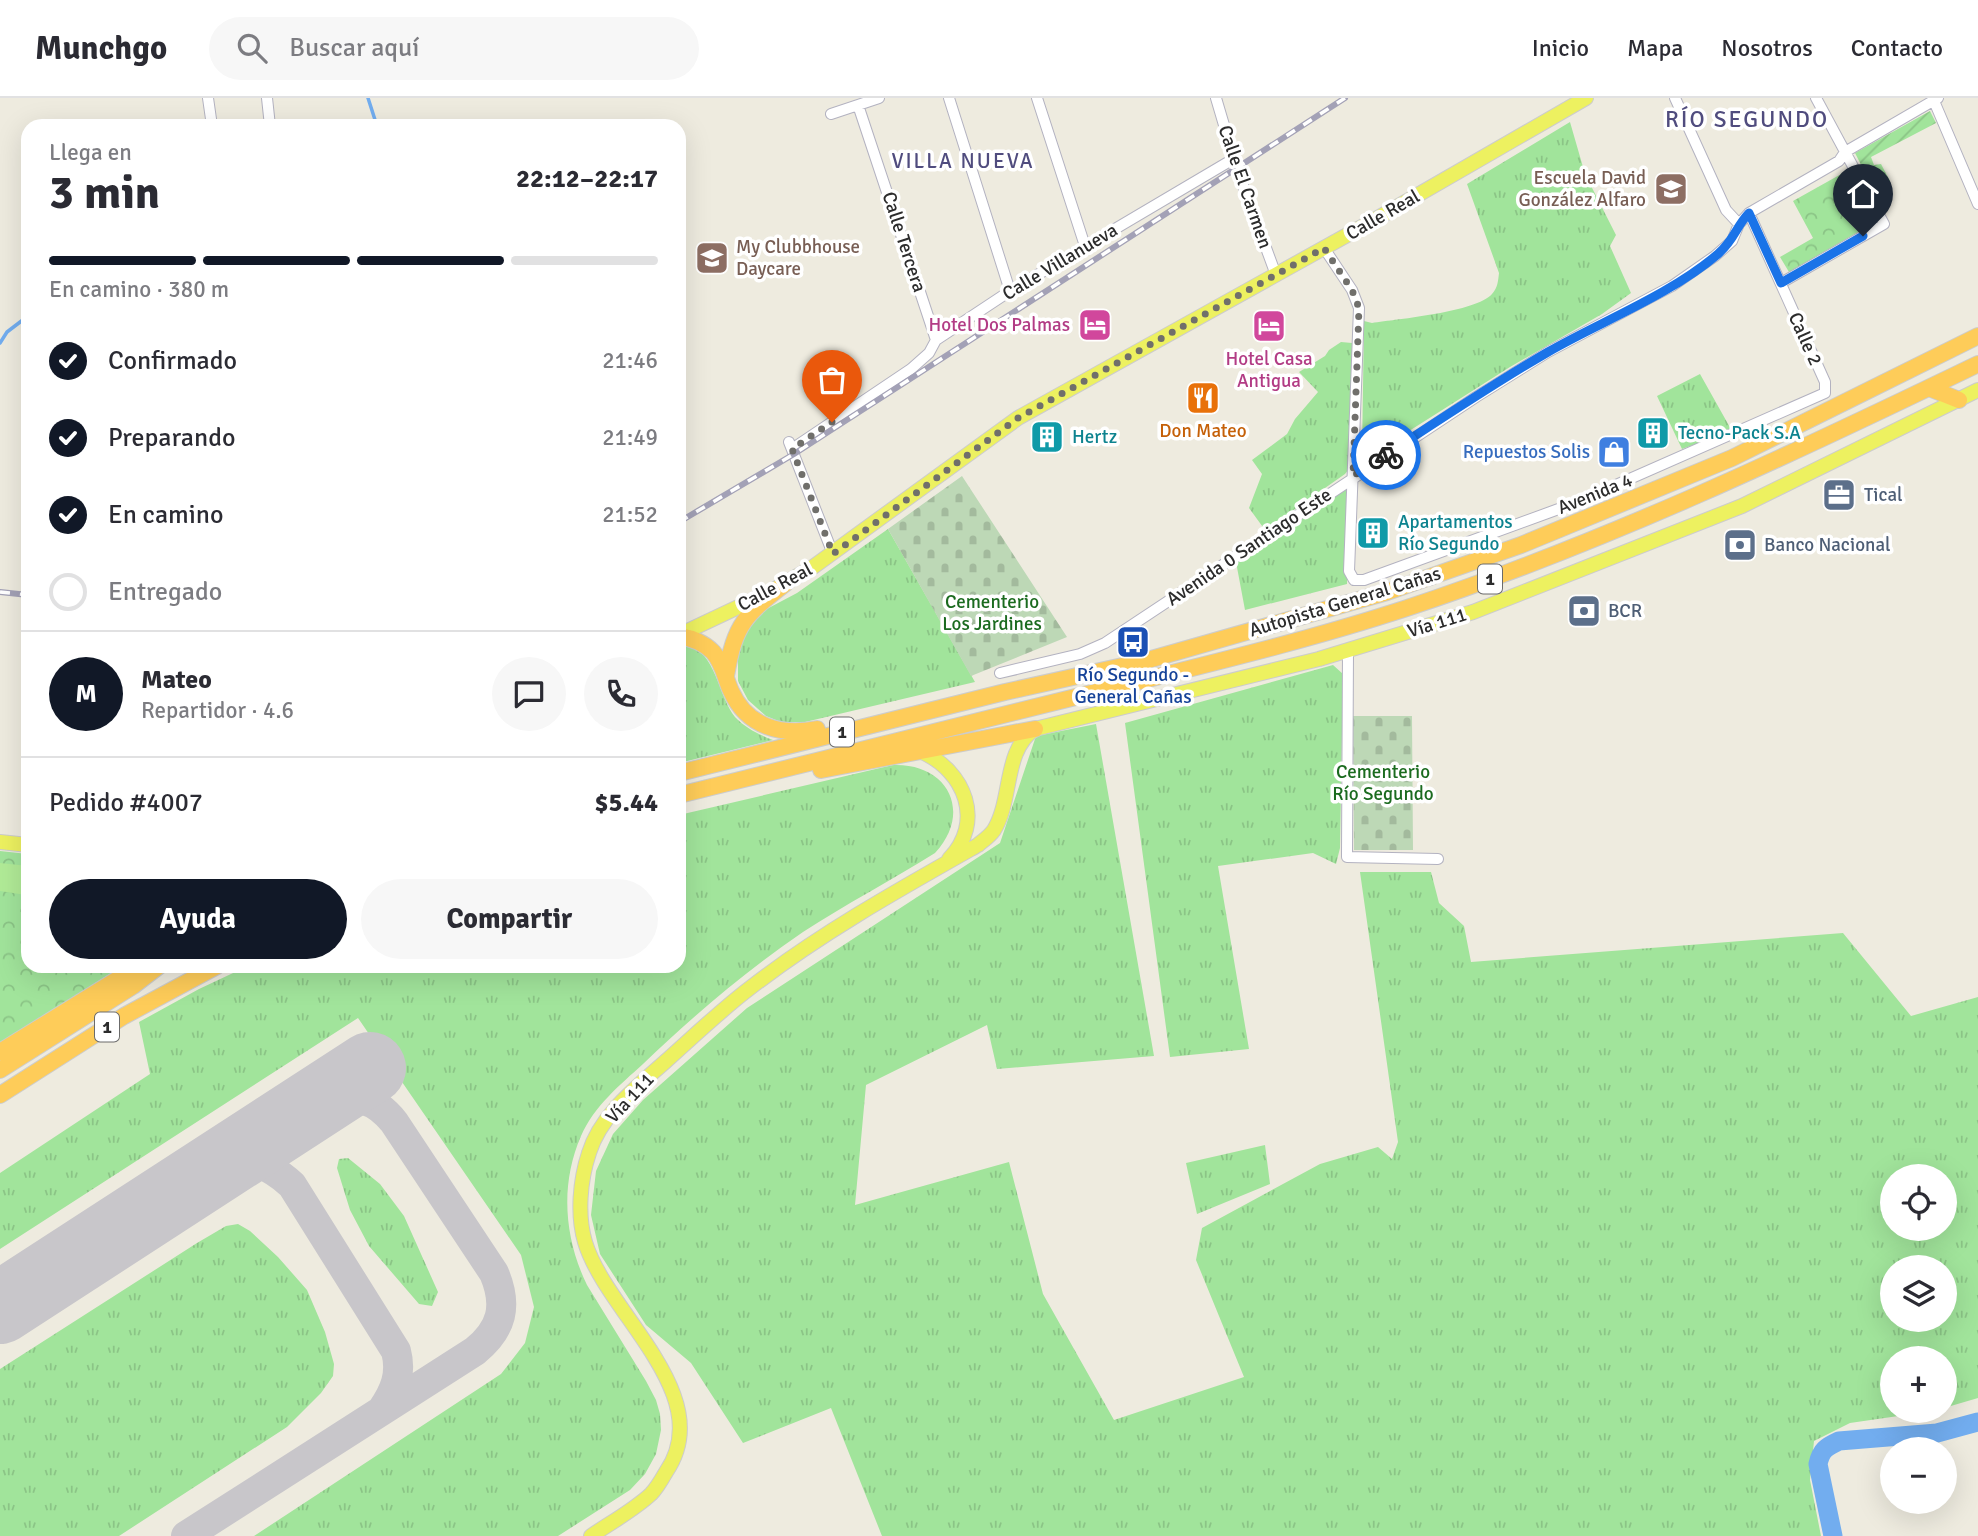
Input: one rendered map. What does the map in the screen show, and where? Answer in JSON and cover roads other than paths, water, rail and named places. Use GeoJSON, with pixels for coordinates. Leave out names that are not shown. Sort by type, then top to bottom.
{"type":"FeatureCollection","features":[{"type":"Feature","properties":{"kind":"highway","name":"Autopista General Cañas"},"geometry":{"type":"LineString","coordinates":[[686,771],[1005,692],[1141,662],[1387,592],[1521,545],[1731,458],[1978,336]]}},
{"type":"Feature","properties":{"kind":"highway","name":"Autopista General Cañas"},"geometry":{"type":"LineString","coordinates":[[686,794],[1218,661],[1406,608],[1529,565],[1663,510],[1816,442],[1978,364]]}},
{"type":"Feature","properties":{"kind":"highway"},"geometry":{"type":"LineString","coordinates":[[1929,388],[1959,400]]}},
{"type":"Feature","properties":{"kind":"highway"},"geometry":{"type":"LineString","coordinates":[[726,678],[734,637],[741,622],[752,609],[786,583]]}},
{"type":"Feature","properties":{"kind":"highway"},"geometry":{"type":"LineString","coordinates":[[686,637],[704,644],[714,653],[739,705],[747,714],[766,727],[784,732],[803,732],[1005,692]]}},
{"type":"Feature","properties":{"kind":"highway"},"geometry":{"type":"LineString","coordinates":[[686,794],[1035,729]]}},
{"type":"Feature","properties":{"kind":"highway"},"geometry":{"type":"LineString","coordinates":[[0,1052],[128,973]]}},
{"type":"Feature","properties":{"kind":"highway","name":"1"},"geometry":{"type":"LineString","coordinates":[[0,1070],[150,973]]}},
{"type":"Feature","properties":{"kind":"highway"},"geometry":{"type":"LineString","coordinates":[[154,999],[193,973]]}},
{"type":"Feature","properties":{"kind":"highway","name":"1"},"geometry":{"type":"LineString","coordinates":[[0,1095],[154,999],[204,973]]}},
{"type":"Feature","properties":{"kind":"main road","name":"Calle Real"},"geometry":{"type":"LineString","coordinates":[[686,632],[786,583],[833,554],[1018,418],[1586,98]]}},
{"type":"Feature","properties":{"kind":"main road","name":"Vía 111"},"geometry":{"type":"LineString","coordinates":[[591,1536],[652,1493],[679,1450],[680,1431],[674,1392],[660,1365],[622,1311],[585,1242],[580,1212],[589,1152],[624,1099],[748,989],[803,950],[978,845],[994,831],[1019,746],[1026,735],[1035,729],[1234,682],[1473,612],[1762,497],[1978,390]]}},
{"type":"Feature","properties":{"kind":"main road","name":"Vía 111"},"geometry":{"type":"LineString","coordinates":[[922,752],[944,764],[965,796],[965,834],[953,856],[944,864]]}},
{"type":"Feature","properties":{"kind":"main road"},"geometry":{"type":"LineString","coordinates":[[0,842],[21,844]]}},
{"type":"Feature","properties":{"kind":"street"},"geometry":{"type":"LineString","coordinates":[[208,98],[211,119]]}},
{"type":"Feature","properties":{"kind":"street"},"geometry":{"type":"LineString","coordinates":[[267,98],[269,119]]}},
{"type":"Feature","properties":{"kind":"street"},"geometry":{"type":"LineString","coordinates":[[831,114],[879,98]]}},
{"type":"Feature","properties":{"kind":"street"},"geometry":{"type":"LineString","coordinates":[[948,98],[1010,291]]}},
{"type":"Feature","properties":{"kind":"street"},"geometry":{"type":"LineString","coordinates":[[1037,98],[1085,246]]}},
{"type":"Feature","properties":{"kind":"street","name":"Calle El Carmen"},"geometry":{"type":"LineString","coordinates":[[1216,98],[1234,158],[1276,275]]}},
{"type":"Feature","properties":{"kind":"street"},"geometry":{"type":"LineString","coordinates":[[1675,98],[1726,210],[1739,224]]}},
{"type":"Feature","properties":{"kind":"street"},"geometry":{"type":"LineString","coordinates":[[1781,283],[1884,225],[1816,98]]}},
{"type":"Feature","properties":{"kind":"street"},"geometry":{"type":"LineString","coordinates":[[1936,99],[1978,204]]}},
{"type":"Feature","properties":{"kind":"street","name":"Avenida 0 Santiago Este"},"geometry":{"type":"LineString","coordinates":[[1000,673],[1093,649],[1247,550],[1353,476],[1548,352],[1672,286],[1732,241],[1739,224],[1749,213],[1839,162],[1846,152],[1936,99]]}},
{"type":"Feature","properties":{"kind":"street","name":"Calle Tercera"},"geometry":{"type":"LineString","coordinates":[[858,105],[936,340]]}},
{"type":"Feature","properties":{"kind":"street","name":"Calle Villanueva"},"geometry":{"type":"LineString","coordinates":[[833,554],[790,446],[911,369],[929,353],[936,340],[1010,291],[1234,158]]}},
{"type":"Feature","properties":{"kind":"street","name":"Calle 2"},"geometry":{"type":"LineString","coordinates":[[1749,213],[1826,388]]}},
{"type":"Feature","properties":{"kind":"street"},"geometry":{"type":"LineString","coordinates":[[1324,248],[1352,290],[1359,308],[1353,476]]}},
{"type":"Feature","properties":{"kind":"street","name":"Avenida 4"},"geometry":{"type":"LineString","coordinates":[[1353,476],[1349,571],[1354,580],[1364,580],[1575,503],[1819,397],[1825,393],[1826,388]]}},
{"type":"Feature","properties":{"kind":"street"},"geometry":{"type":"LineString","coordinates":[[1348,650],[1347,857],[1438,859]]}},
{"type":"Feature","properties":{"kind":"waterway"},"geometry":{"type":"LineString","coordinates":[[368,98],[375,119]]}},
{"type":"Feature","properties":{"kind":"waterway"},"geometry":{"type":"LineString","coordinates":[[0,343],[7,332],[21,321]]}},
{"type":"Feature","properties":{"kind":"waterway","name":"RÍO SEGUNDO"},"geometry":{"type":"LineString","coordinates":[[1833,1536],[1818,1464],[1827,1447],[1839,1441],[1937,1433],[1978,1422]]}},
{"type":"Feature","properties":{"kind":"railway"},"geometry":{"type":"LineString","coordinates":[[686,518],[794,454],[1345,98]]}},
{"type":"Feature","properties":{"kind":"railway"},"geometry":{"type":"LineString","coordinates":[[0,592],[21,594]]}},
{"type":"Feature","properties":{"kind":"place","name":"Escuela David González Alfaro"},"geometry":{"type":"Point","coordinates":[1671,189]}},
{"type":"Feature","properties":{"kind":"place","name":"My Clubbhouse Daycare"},"geometry":{"type":"Point","coordinates":[712,258]}},
{"type":"Feature","properties":{"kind":"place","name":"Hotel Dos Palmas"},"geometry":{"type":"Point","coordinates":[1095,325]}},
{"type":"Feature","properties":{"kind":"place","name":"Hotel Casa Antigua"},"geometry":{"type":"Point","coordinates":[1269,326]}},
{"type":"Feature","properties":{"kind":"place","name":"Don Mateo"},"geometry":{"type":"Point","coordinates":[1203,398]}},
{"type":"Feature","properties":{"kind":"place","name":"Tecno-Pack S.A"},"geometry":{"type":"Point","coordinates":[1653,433]}},
{"type":"Feature","properties":{"kind":"place","name":"Hertz"},"geometry":{"type":"Point","coordinates":[1047,437]}},
{"type":"Feature","properties":{"kind":"place","name":"Repuestos Solis"},"geometry":{"type":"Point","coordinates":[1614,452]}},
{"type":"Feature","properties":{"kind":"place","name":"Tical"},"geometry":{"type":"Point","coordinates":[1839,495]}},
{"type":"Feature","properties":{"kind":"place","name":"Apartamentos Río Segundo"},"geometry":{"type":"Point","coordinates":[1373,533]}},
{"type":"Feature","properties":{"kind":"place","name":"Banco Nacional"},"geometry":{"type":"Point","coordinates":[1740,545]}},
{"type":"Feature","properties":{"kind":"place","name":"BCR"},"geometry":{"type":"Point","coordinates":[1584,611]}},
{"type":"Feature","properties":{"kind":"place","name":"Río Segundo - General Cañas"},"geometry":{"type":"Point","coordinates":[1133,642]}},
{"type":"Feature","properties":{"kind":"district","name":"RÍO SEGUNDO"},"geometry":{"type":"Point","coordinates":[1747,119]}},
{"type":"Feature","properties":{"kind":"district","name":"VILLA NUEVA"},"geometry":{"type":"Point","coordinates":[963,161]}},
{"type":"Feature","properties":{"kind":"park label","name":"Cementerio Los Jardines"},"geometry":{"type":"Point","coordinates":[992,613]}},
{"type":"Feature","properties":{"kind":"park label","name":"Cementerio Río Segundo"},"geometry":{"type":"Point","coordinates":[1383,783]}}]}
